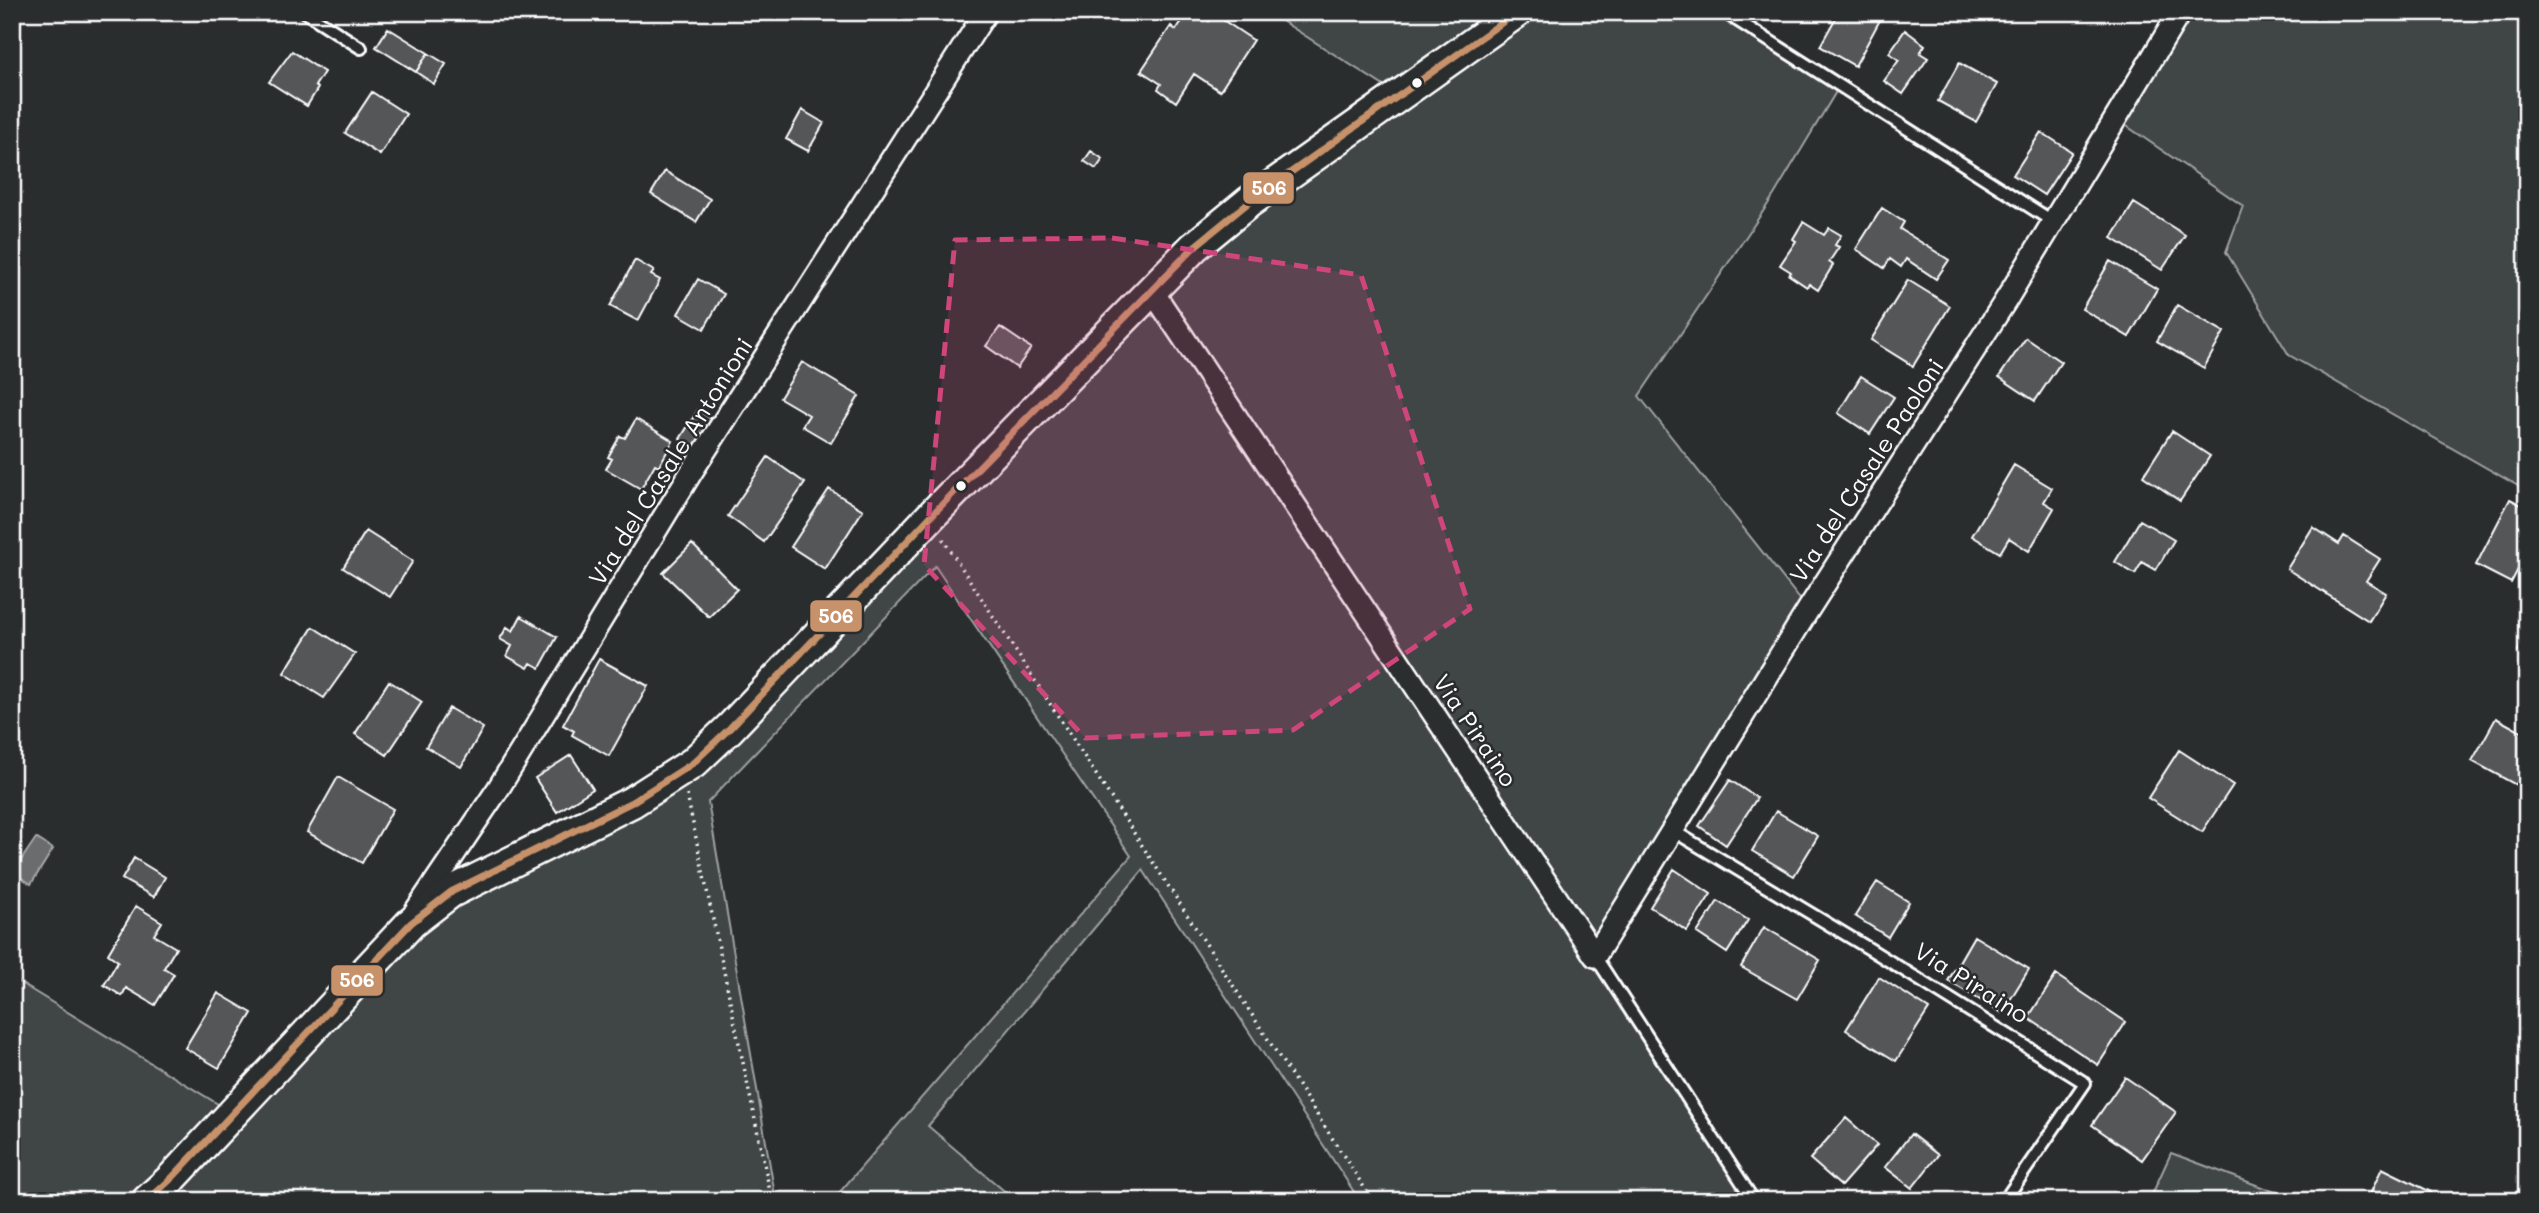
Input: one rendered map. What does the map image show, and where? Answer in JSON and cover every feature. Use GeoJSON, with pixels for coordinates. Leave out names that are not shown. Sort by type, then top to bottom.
{"type":"FeatureCollection","features":[{"type":"Feature","properties":{"kind":"street","name":"Via del Casale Antonioni"},"geometry":{"type":"LineString","coordinates":[[397,936],[498,789],[692,471],[986,12]]}},
{"type":"Feature","properties":{"kind":"street"},"geometry":{"type":"LineString","coordinates":[[147,1201],[180,1170],[397,936],[420,915],[451,892],[632,802],[682,771],[730,728],[930,517],[1200,241],[1249,202],[1517,12]]}},
{"type":"Feature","properties":{"kind":"street","name":"Via del Casale Paoloni"},"geometry":{"type":"LineString","coordinates":[[1595,957],[1808,610],[2006,300],[2180,12]]}},
{"type":"Feature","properties":{"kind":"street","name":"Via Piraino"},"geometry":{"type":"LineString","coordinates":[[1151,289],[1595,957]]}},
{"type":"Feature","properties":{"kind":"lane"},"geometry":{"type":"LineString","coordinates":[[305,12],[361,48]]}},
{"type":"Feature","properties":{"kind":"lane"},"geometry":{"type":"LineString","coordinates":[[1724,12],[2052,221]]}},
{"type":"Feature","properties":{"kind":"lane","name":"Via Piraino"},"geometry":{"type":"LineString","coordinates":[[1672,830],[2085,1083],[2004,1201]]}},
{"type":"Feature","properties":{"kind":"lane","name":"Via Piraino"},"geometry":{"type":"LineString","coordinates":[[1595,957],[1754,1201]]}},
{"type":"Feature","properties":{"kind":"path"},"geometry":{"type":"LineString","coordinates":[[930,517],[1373,1201]]}},
{"type":"Feature","properties":{"kind":"path"},"geometry":{"type":"LineString","coordinates":[[682,771],[772,1201]]}},
{"type":"Feature","properties":{"kind":"highlighted area"},"geometry":{"type":"Polygon","coordinates":[[[1112,238],[1361,275],[1470,609],[1293,730],[1085,738],[924,565],[955,240],[1112,238]]]}},
{"type":"Feature","properties":{"kind":"shaded area"},"geometry":{"type":"Polygon","coordinates":[[[1268,12],[1492,12],[1387,88],[1268,12]]]}},
{"type":"Feature","properties":{"kind":"shaded area"},"geometry":{"type":"Polygon","coordinates":[[[1526,12],[1711,12],[1837,90],[1774,195],[1639,396],[1802,602],[1598,933],[1594,935],[1589,933],[1162,292],[1236,222],[1526,12]]]}},
{"type":"Feature","properties":{"kind":"shaded area"},"geometry":{"type":"Polygon","coordinates":[[[2180,12],[2519,12],[2527,17],[2527,491],[2289,355],[2226,252],[2243,206],[2115,118],[2180,12]]]}},
{"type":"Feature","properties":{"kind":"shaded area"},"geometry":{"type":"Polygon","coordinates":[[[1148,315],[1160,318],[1754,1201],[1360,1201],[1143,870],[928,1126],[1016,1201],[832,1201],[1131,856],[935,566],[708,802],[776,1201],[158,1201],[428,920],[645,807],[1148,315]]]}},
{"type":"Feature","properties":{"kind":"shaded area"},"geometry":{"type":"Polygon","coordinates":[[[36,838],[53,849],[31,884],[13,872],[36,838]]]}},
{"type":"Feature","properties":{"kind":"shaded area"},"geometry":{"type":"Polygon","coordinates":[[[12,978],[221,1106],[130,1201],[12,1201],[12,978]]]}},
{"type":"Feature","properties":{"kind":"shaded area"},"geometry":{"type":"Polygon","coordinates":[[[2171,1153],[2299,1201],[2149,1201],[2171,1153]]]}},
{"type":"Feature","properties":{"kind":"building"},"geometry":{"type":"Polygon","coordinates":[[[1188,12],[1196,12],[1209,21],[1214,14],[1253,40],[1220,91],[1194,74],[1176,102],[1158,89],[1161,84],[1141,71],[1171,26],[1176,30],[1188,12]]]}},
{"type":"Feature","properties":{"kind":"building"},"geometry":{"type":"Polygon","coordinates":[[[1839,12],[1866,12],[1880,20],[1855,66],[1820,46],[1839,12]]]}},
{"type":"Feature","properties":{"kind":"building"},"geometry":{"type":"Polygon","coordinates":[[[388,28],[428,53],[416,72],[376,47],[388,28]]]}},
{"type":"Feature","properties":{"kind":"building"},"geometry":{"type":"Polygon","coordinates":[[[1905,30],[1925,45],[1920,53],[1928,58],[1903,94],[1884,81],[1899,60],[1889,53],[1905,30]]]}},
{"type":"Feature","properties":{"kind":"building"},"geometry":{"type":"Polygon","coordinates":[[[292,51],[324,72],[307,106],[269,82],[292,51]]]}},
{"type":"Feature","properties":{"kind":"building"},"geometry":{"type":"Polygon","coordinates":[[[428,53],[446,64],[434,84],[416,72],[428,53]]]}},
{"type":"Feature","properties":{"kind":"building"},"geometry":{"type":"Polygon","coordinates":[[[1959,63],[1997,84],[1976,122],[1938,101],[1959,63]]]}},
{"type":"Feature","properties":{"kind":"building"},"geometry":{"type":"Polygon","coordinates":[[[372,92],[406,114],[380,155],[345,133],[372,92]]]}},
{"type":"Feature","properties":{"kind":"building"},"geometry":{"type":"Polygon","coordinates":[[[802,110],[824,123],[808,151],[786,139],[802,110]]]}},
{"type":"Feature","properties":{"kind":"building"},"geometry":{"type":"Polygon","coordinates":[[[2041,132],[2072,152],[2044,195],[2013,175],[2041,132]]]}},
{"type":"Feature","properties":{"kind":"building"},"geometry":{"type":"Polygon","coordinates":[[[1091,151],[1103,159],[1096,169],[1084,161],[1091,151]]]}},
{"type":"Feature","properties":{"kind":"building"},"geometry":{"type":"Polygon","coordinates":[[[665,171],[710,199],[696,222],[651,194],[665,171]]]}},
{"type":"Feature","properties":{"kind":"building"},"geometry":{"type":"Polygon","coordinates":[[[2134,203],[2185,235],[2162,270],[2112,238],[2134,203]]]}},
{"type":"Feature","properties":{"kind":"building"},"geometry":{"type":"Polygon","coordinates":[[[1882,208],[1904,222],[1900,229],[1949,260],[1936,279],[1906,259],[1901,267],[1890,259],[1884,268],[1856,249],[1882,208]]]}},
{"type":"Feature","properties":{"kind":"building"},"geometry":{"type":"Polygon","coordinates":[[[1803,222],[1824,235],[1829,228],[1841,235],[1835,245],[1839,247],[1829,262],[1833,265],[1818,290],[1809,284],[1807,287],[1780,265],[1796,241],[1793,239],[1803,222]]]}},
{"type":"Feature","properties":{"kind":"building"},"geometry":{"type":"Polygon","coordinates":[[[635,260],[654,271],[651,275],[660,280],[638,321],[610,306],[635,260]]]}},
{"type":"Feature","properties":{"kind":"building"},"geometry":{"type":"Polygon","coordinates":[[[2110,261],[2157,289],[2129,337],[2082,309],[2110,261]]]}},
{"type":"Feature","properties":{"kind":"building"},"geometry":{"type":"Polygon","coordinates":[[[698,279],[724,294],[704,329],[678,314],[698,279]]]}},
{"type":"Feature","properties":{"kind":"building"},"geometry":{"type":"Polygon","coordinates":[[[1908,280],[1950,306],[1913,366],[1871,340],[1908,280]]]}},
{"type":"Feature","properties":{"kind":"building"},"geometry":{"type":"Polygon","coordinates":[[[2177,305],[2224,332],[2204,368],[2157,341],[2177,305]]]}},
{"type":"Feature","properties":{"kind":"building"},"geometry":{"type":"Polygon","coordinates":[[[1000,327],[1031,348],[1017,368],[986,346],[1000,327]]]}},
{"type":"Feature","properties":{"kind":"building"},"geometry":{"type":"Polygon","coordinates":[[[2026,338],[2061,362],[2035,401],[1999,377],[2026,338]]]}},
{"type":"Feature","properties":{"kind":"building"},"geometry":{"type":"Polygon","coordinates":[[[802,362],[859,396],[831,443],[802,426],[809,415],[780,398],[802,362]]]}},
{"type":"Feature","properties":{"kind":"building"},"geometry":{"type":"Polygon","coordinates":[[[1861,376],[1894,397],[1870,434],[1838,413],[1861,376]]]}},
{"type":"Feature","properties":{"kind":"building"},"geometry":{"type":"Polygon","coordinates":[[[698,410],[715,421],[697,450],[680,439],[698,410]]]}},
{"type":"Feature","properties":{"kind":"building"},"geometry":{"type":"Polygon","coordinates":[[[636,419],[673,441],[659,466],[655,464],[641,489],[606,469],[612,459],[608,457],[620,436],[625,438],[636,419]]]}},
{"type":"Feature","properties":{"kind":"building"},"geometry":{"type":"Polygon","coordinates":[[[2172,431],[2210,456],[2180,501],[2143,476],[2172,431]]]}},
{"type":"Feature","properties":{"kind":"building"},"geometry":{"type":"Polygon","coordinates":[[[768,457],[805,483],[764,542],[728,516],[768,457]]]}},
{"type":"Feature","properties":{"kind":"building"},"geometry":{"type":"Polygon","coordinates":[[[2014,465],[2052,488],[2044,502],[2054,508],[2029,551],[2009,538],[2000,553],[1972,536],[2014,465]]]}},
{"type":"Feature","properties":{"kind":"building"},"geometry":{"type":"Polygon","coordinates":[[[829,489],[863,510],[825,569],[791,547],[829,489]]]}},
{"type":"Feature","properties":{"kind":"building"},"geometry":{"type":"Polygon","coordinates":[[[2510,499],[2527,508],[2527,552],[2511,583],[2476,565],[2510,499]]]}},
{"type":"Feature","properties":{"kind":"building"},"geometry":{"type":"Polygon","coordinates":[[[2140,520],[2174,540],[2156,570],[2142,562],[2135,574],[2115,562],[2140,520]]]}},
{"type":"Feature","properties":{"kind":"building"},"geometry":{"type":"Polygon","coordinates":[[[2313,527],[2339,544],[2344,536],[2380,559],[2366,581],[2386,593],[2369,621],[2287,569],[2313,527]]]}},
{"type":"Feature","properties":{"kind":"building"},"geometry":{"type":"Polygon","coordinates":[[[366,531],[413,561],[390,597],[343,568],[366,531]]]}},
{"type":"Feature","properties":{"kind":"building"},"geometry":{"type":"Polygon","coordinates":[[[692,544],[737,589],[709,617],[663,573],[692,544]]]}},
{"type":"Feature","properties":{"kind":"building"},"geometry":{"type":"Polygon","coordinates":[[[521,616],[557,637],[540,668],[531,663],[528,668],[507,656],[512,646],[500,639],[507,627],[513,631],[521,616]]]}},
{"type":"Feature","properties":{"kind":"building"},"geometry":{"type":"Polygon","coordinates":[[[313,627],[355,654],[324,698],[284,673],[313,627]]]}},
{"type":"Feature","properties":{"kind":"building"},"geometry":{"type":"Polygon","coordinates":[[[2527,631],[2527,655],[2518,651],[2527,631]]]}},
{"type":"Feature","properties":{"kind":"building"},"geometry":{"type":"Polygon","coordinates":[[[599,659],[648,686],[609,756],[572,735],[574,731],[563,725],[599,659]]]}},
{"type":"Feature","properties":{"kind":"building"},"geometry":{"type":"Polygon","coordinates":[[[389,681],[422,702],[387,755],[355,734],[389,681]]]}},
{"type":"Feature","properties":{"kind":"building"},"geometry":{"type":"Polygon","coordinates":[[[449,708],[483,728],[461,767],[426,747],[449,708]]]}},
{"type":"Feature","properties":{"kind":"building"},"geometry":{"type":"Polygon","coordinates":[[[2496,718],[2527,735],[2527,764],[2516,785],[2472,761],[2496,718]]]}},
{"type":"Feature","properties":{"kind":"building"},"geometry":{"type":"Polygon","coordinates":[[[2179,750],[2233,785],[2202,832],[2148,798],[2179,750]]]}},
{"type":"Feature","properties":{"kind":"building"},"geometry":{"type":"Polygon","coordinates":[[[571,755],[593,789],[557,812],[535,778],[571,755]]]}},
{"type":"Feature","properties":{"kind":"building"},"geometry":{"type":"Polygon","coordinates":[[[338,777],[393,809],[362,863],[307,832],[338,777]]]}},
{"type":"Feature","properties":{"kind":"building"},"geometry":{"type":"Polygon","coordinates":[[[1730,780],[1757,798],[1726,845],[1699,826],[1730,780]]]}},
{"type":"Feature","properties":{"kind":"building"},"geometry":{"type":"Polygon","coordinates":[[[1776,811],[1818,836],[1794,876],[1752,851],[1776,811]]]}},
{"type":"Feature","properties":{"kind":"building"},"geometry":{"type":"Polygon","coordinates":[[[134,858],[165,877],[154,897],[122,879],[134,858]]]}},
{"type":"Feature","properties":{"kind":"building"},"geometry":{"type":"Polygon","coordinates":[[[1674,869],[1711,894],[1687,931],[1650,907],[1674,869]]]}},
{"type":"Feature","properties":{"kind":"building"},"geometry":{"type":"Polygon","coordinates":[[[1877,882],[1909,902],[1888,937],[1855,916],[1877,882]]]}},
{"type":"Feature","properties":{"kind":"building"},"geometry":{"type":"Polygon","coordinates":[[[1718,901],[1748,920],[1727,953],[1697,933],[1718,901]]]}},
{"type":"Feature","properties":{"kind":"building"},"geometry":{"type":"Polygon","coordinates":[[[136,906],[162,922],[154,935],[176,948],[164,968],[174,974],[155,1005],[126,988],[122,996],[104,985],[118,961],[108,954],[136,906]]]}},
{"type":"Feature","properties":{"kind":"building"},"geometry":{"type":"Polygon","coordinates":[[[1764,927],[1820,960],[1797,999],[1741,967],[1764,927]]]}},
{"type":"Feature","properties":{"kind":"building"},"geometry":{"type":"Polygon","coordinates":[[[1974,936],[2029,969],[2002,1013],[1948,981],[1974,936]]]}},
{"type":"Feature","properties":{"kind":"building"},"geometry":{"type":"Polygon","coordinates":[[[2056,975],[2126,1022],[2098,1065],[2028,1018],[2056,975]]]}},
{"type":"Feature","properties":{"kind":"building"},"geometry":{"type":"Polygon","coordinates":[[[1879,977],[1929,1009],[1896,1061],[1846,1030],[1879,977]]]}},
{"type":"Feature","properties":{"kind":"building"},"geometry":{"type":"Polygon","coordinates":[[[218,993],[252,1013],[219,1068],[185,1048],[218,993]]]}},
{"type":"Feature","properties":{"kind":"building"},"geometry":{"type":"Polygon","coordinates":[[[2125,1077],[2176,1112],[2142,1160],[2092,1125],[2125,1077]]]}},
{"type":"Feature","properties":{"kind":"building"},"geometry":{"type":"Polygon","coordinates":[[[1846,1118],[1877,1145],[1841,1186],[1810,1159],[1846,1118]]]}},
{"type":"Feature","properties":{"kind":"building"},"geometry":{"type":"Polygon","coordinates":[[[1911,1134],[1938,1155],[1912,1188],[1885,1167],[1911,1134]]]}},
{"type":"Feature","properties":{"kind":"building"},"geometry":{"type":"Polygon","coordinates":[[[2382,1168],[2431,1192],[2427,1201],[2367,1201],[2382,1168]]]}},
{"type":"Feature","properties":{"kind":"transit line","name":"506"},"geometry":{"type":"LineString","coordinates":[[147,1201],[171,1179],[411,923],[451,892],[632,802],[693,763],[730,728],[930,517],[1194,247],[1249,202],[1517,12]]}}]}
